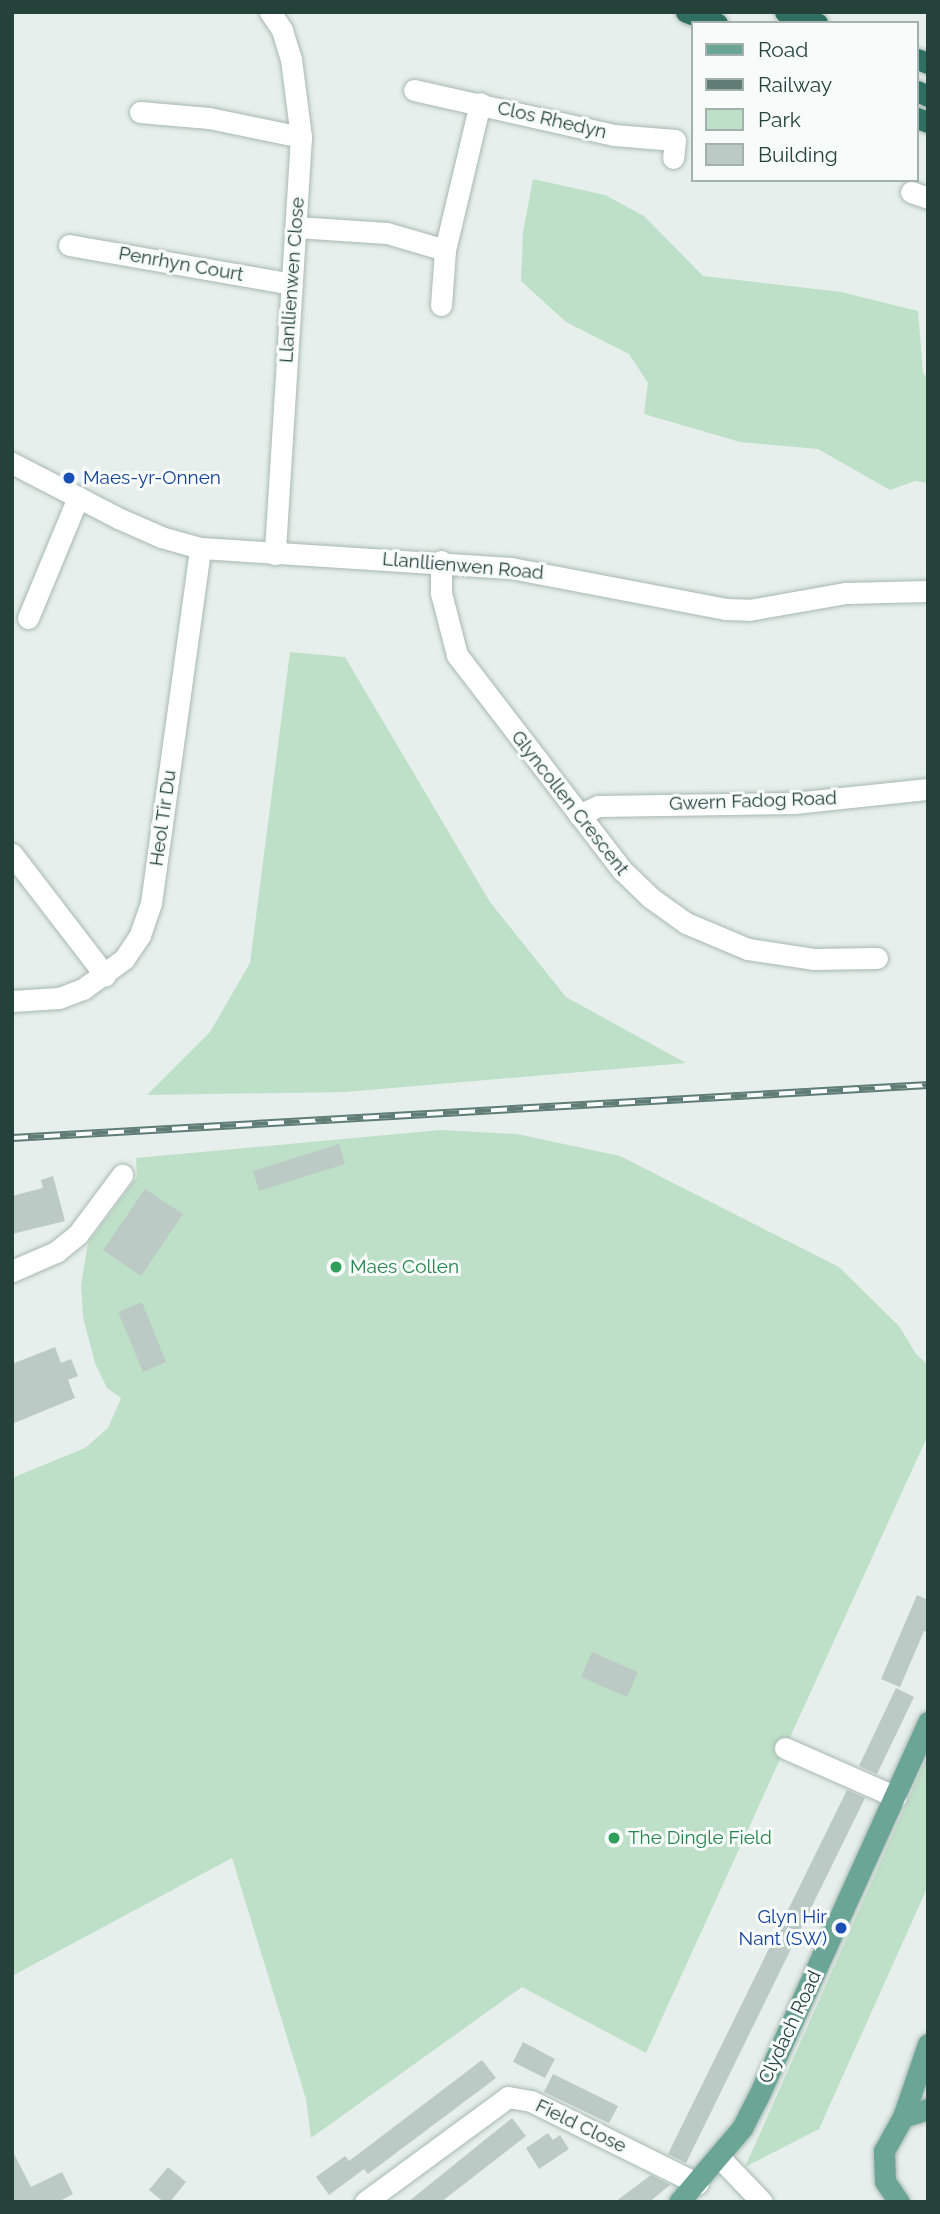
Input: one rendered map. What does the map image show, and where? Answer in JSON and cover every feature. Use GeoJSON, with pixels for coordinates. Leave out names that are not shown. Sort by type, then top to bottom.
{"type":"FeatureCollection","features":[{"type":"Feature","properties":{"kind":"highway"},"geometry":{"type":"LineString","coordinates":[[686,12],[711,21]]}},
{"type":"Feature","properties":{"kind":"highway"},"geometry":{"type":"LineString","coordinates":[[785,12],[811,21]]}},
{"type":"Feature","properties":{"kind":"main road","name":"Clydach Road"},"geometry":{"type":"LineString","coordinates":[[679,2202],[698,2184],[719,2157],[758,2097],[928,1722]]}},
{"type":"Feature","properties":{"kind":"main road"},"geometry":{"type":"LineString","coordinates":[[896,2200],[885,2181],[884,2151],[903,2117],[928,2044]]}},
{"type":"Feature","properties":{"kind":"main road"},"geometry":{"type":"LineString","coordinates":[[903,2117],[928,2109]]}},
{"type":"Feature","properties":{"kind":"street","name":"Llanllienwen Close"},"geometry":{"type":"LineString","coordinates":[[270,12],[282,30],[291,59],[301,137],[275,554]]}},
{"type":"Feature","properties":{"kind":"street","name":"Clos Rhedyn"},"geometry":{"type":"LineString","coordinates":[[414,90],[614,135],[675,140],[673,158]]}},
{"type":"Feature","properties":{"kind":"street"},"geometry":{"type":"LineString","coordinates":[[441,305],[445,250],[480,103]]}},
{"type":"Feature","properties":{"kind":"street"},"geometry":{"type":"LineString","coordinates":[[140,112],[209,113],[301,137]]}},
{"type":"Feature","properties":{"kind":"street"},"geometry":{"type":"LineString","coordinates":[[296,226],[387,233],[445,250]]}},
{"type":"Feature","properties":{"kind":"street","name":"Penrhyn Court"},"geometry":{"type":"LineString","coordinates":[[69,245],[292,284]]}},
{"type":"Feature","properties":{"kind":"street","name":"Llanllienwen Road"},"geometry":{"type":"LineString","coordinates":[[12,463],[161,537],[200,548],[441,561],[554,575],[726,609],[749,610],[845,593],[928,591]]}},
{"type":"Feature","properties":{"kind":"street"},"geometry":{"type":"LineString","coordinates":[[28,618],[78,497]]}},
{"type":"Feature","properties":{"kind":"street","name":"Heol Tir Du"},"geometry":{"type":"LineString","coordinates":[[12,1001],[60,998],[105,975],[124,959],[140,935],[151,903],[200,548]]}},
{"type":"Feature","properties":{"kind":"street","name":"Glyncollen Crescent"},"geometry":{"type":"LineString","coordinates":[[441,561],[441,593],[457,655],[622,871],[651,898],[706,933],[777,956],[877,958]]}},
{"type":"Feature","properties":{"kind":"street","name":"Gwern Fadog Road"},"geometry":{"type":"LineString","coordinates":[[579,816],[597,806],[794,803],[928,789]]}},
{"type":"Feature","properties":{"kind":"street"},"geometry":{"type":"LineString","coordinates":[[12,854],[105,975]]}},
{"type":"Feature","properties":{"kind":"street"},"geometry":{"type":"LineString","coordinates":[[12,1271],[57,1252],[78,1234],[122,1175]]}},
{"type":"Feature","properties":{"kind":"street"},"geometry":{"type":"LineString","coordinates":[[785,1748],[895,1797]]}},
{"type":"Feature","properties":{"kind":"street","name":"Field Close"},"geometry":{"type":"LineString","coordinates":[[365,2202],[508,2097],[531,2101],[698,2184]]}},
{"type":"Feature","properties":{"kind":"street"},"geometry":{"type":"LineString","coordinates":[[719,2157],[762,2202]]}},
{"type":"Feature","properties":{"kind":"green space"},"geometry":{"type":"Polygon","coordinates":[[[533,179],[605,195],[644,216],[703,276],[841,292],[918,311],[923,373],[928,378],[928,483],[915,481],[890,490],[818,449],[740,442],[644,414],[648,383],[629,354],[566,322],[521,281],[523,232],[533,179]]]}},
{"type":"Feature","properties":{"kind":"green space"},"geometry":{"type":"Polygon","coordinates":[[[290,652],[345,657],[490,902],[566,997],[686,1063],[345,1092],[147,1095],[210,1032],[250,963],[290,652]]]}},
{"type":"Feature","properties":{"kind":"green space"},"geometry":{"type":"Polygon","coordinates":[[[440,1130],[517,1134],[620,1156],[839,1267],[899,1326],[916,1354],[928,1365],[928,1435],[646,2053],[522,1987],[311,2138],[306,2099],[232,1858],[12,1976],[12,1478],[85,1448],[108,1428],[121,1398],[107,1388],[95,1363],[83,1317],[81,1285],[88,1243],[137,1177],[136,1158],[440,1130]]]}},
{"type":"Feature","properties":{"kind":"green space"},"geometry":{"type":"Polygon","coordinates":[[[928,1755],[928,1886],[819,2129],[745,2167],[928,1755]]]}},
{"type":"Feature","properties":{"kind":"building"},"geometry":{"type":"Polygon","coordinates":[[[339,1144],[345,1164],[259,1191],[253,1171],[339,1144]]]}},
{"type":"Feature","properties":{"kind":"building"},"geometry":{"type":"Polygon","coordinates":[[[53,1176],[65,1221],[12,1234],[12,1196],[43,1188],[41,1180],[53,1176]]]}},
{"type":"Feature","properties":{"kind":"building"},"geometry":{"type":"Polygon","coordinates":[[[145,1189],[183,1214],[141,1276],[103,1250],[145,1189]]]}},
{"type":"Feature","properties":{"kind":"building"},"geometry":{"type":"Polygon","coordinates":[[[142,1302],[166,1362],[143,1372],[118,1312],[142,1302]]]}},
{"type":"Feature","properties":{"kind":"building"},"geometry":{"type":"Polygon","coordinates":[[[55,1347],[61,1363],[71,1359],[78,1376],[68,1380],[75,1398],[12,1424],[12,1364],[55,1347]]]}},
{"type":"Feature","properties":{"kind":"building"},"geometry":{"type":"Polygon","coordinates":[[[917,1595],[928,1600],[928,1632],[924,1631],[900,1687],[881,1679],[917,1595]]]}},
{"type":"Feature","properties":{"kind":"building"},"geometry":{"type":"Polygon","coordinates":[[[592,1652],[638,1672],[627,1697],[581,1677],[592,1652]]]}},
{"type":"Feature","properties":{"kind":"building"},"geometry":{"type":"Polygon","coordinates":[[[896,1688],[914,1697],[877,1774],[859,1766],[896,1688]]]}},
{"type":"Feature","properties":{"kind":"building"},"geometry":{"type":"Polygon","coordinates":[[[847,1790],[865,1798],[686,2163],[668,2154],[847,1790]]]}},
{"type":"Feature","properties":{"kind":"building"},"geometry":{"type":"Polygon","coordinates":[[[523,2042],[555,2059],[545,2078],[513,2062],[523,2042]]]}},
{"type":"Feature","properties":{"kind":"building"},"geometry":{"type":"Polygon","coordinates":[[[482,2060],[496,2078],[368,2174],[364,2169],[329,2195],[316,2177],[345,2156],[349,2161],[482,2060]]]}},
{"type":"Feature","properties":{"kind":"building"},"geometry":{"type":"Polygon","coordinates":[[[553,2074],[618,2106],[609,2123],[544,2092],[553,2074]]]}},
{"type":"Feature","properties":{"kind":"building"},"geometry":{"type":"Polygon","coordinates":[[[512,2118],[526,2136],[441,2202],[408,2202],[512,2118]]]}},
{"type":"Feature","properties":{"kind":"building"},"geometry":{"type":"Polygon","coordinates":[[[548,2133],[553,2140],[560,2135],[569,2149],[539,2169],[526,2148],[548,2133]]]}},
{"type":"Feature","properties":{"kind":"building"},"geometry":{"type":"Polygon","coordinates":[[[12,2150],[31,2187],[62,2172],[73,2194],[58,2202],[12,2202],[12,2150]]]}},
{"type":"Feature","properties":{"kind":"building"},"geometry":{"type":"Polygon","coordinates":[[[168,2167],[186,2182],[170,2202],[164,2202],[149,2190],[168,2167]]]}},
{"type":"Feature","properties":{"kind":"building"},"geometry":{"type":"Polygon","coordinates":[[[651,2175],[670,2185],[649,2202],[615,2202],[651,2175]]]}},
{"type":"Feature","properties":{"kind":"railway"},"geometry":{"type":"LineString","coordinates":[[12,1138],[928,1085]]}},
{"type":"Feature","properties":{"kind":"place","name":"Maes-yr-Onnen"},"geometry":{"type":"Point","coordinates":[69,478]}},
{"type":"Feature","properties":{"kind":"place","name":"Maes Collen"},"geometry":{"type":"Point","coordinates":[336,1267]}},
{"type":"Feature","properties":{"kind":"place","name":"The Dingle Field"},"geometry":{"type":"Point","coordinates":[614,1838]}},
{"type":"Feature","properties":{"kind":"place","name":"Glyn Hir Nant (SW)"},"geometry":{"type":"Point","coordinates":[841,1928]}}]}
